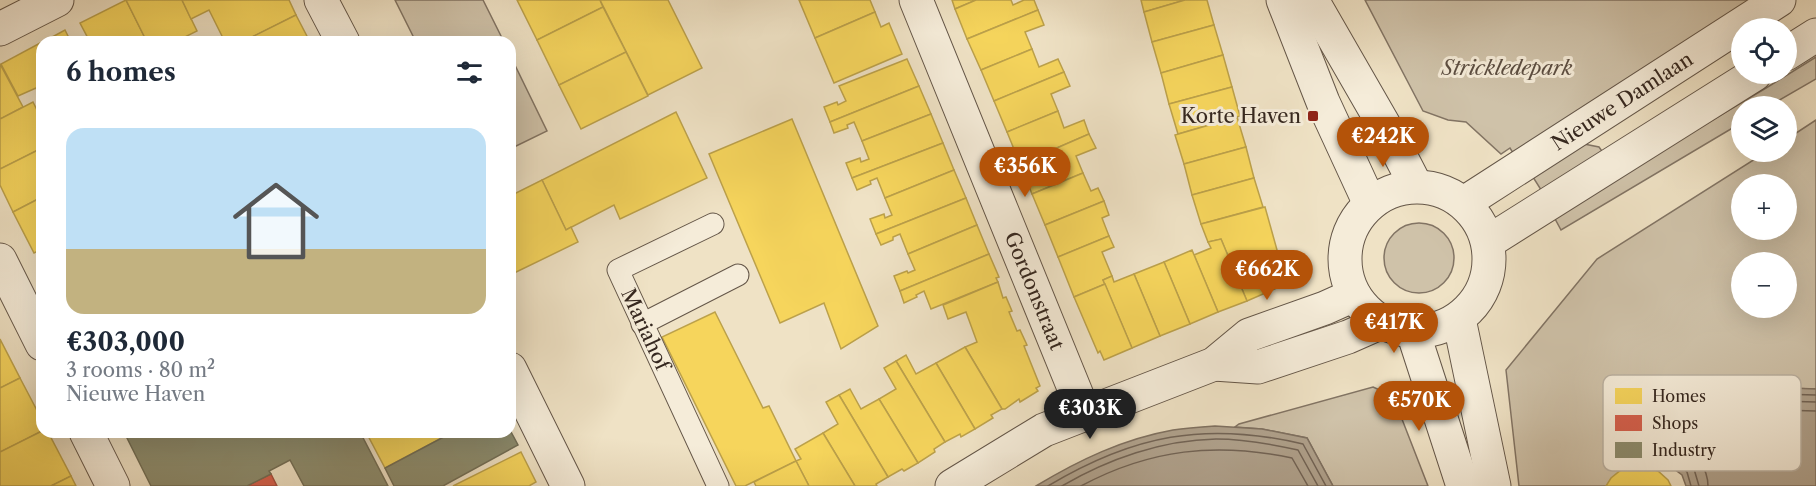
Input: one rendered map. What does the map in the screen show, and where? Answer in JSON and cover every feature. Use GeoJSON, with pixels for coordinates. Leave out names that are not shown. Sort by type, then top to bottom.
{"type":"FeatureCollection","features":[{"type":"Feature","properties":{"kind":"street"},"geometry":{"type":"LineString","coordinates":[[0,29],[57,0]]}},
{"type":"Feature","properties":{"kind":"street"},"geometry":{"type":"LineString","coordinates":[[321,0],[340,36]]}},
{"type":"Feature","properties":{"kind":"street","name":"Gordonstraat"},"geometry":{"type":"LineString","coordinates":[[916,0],[1085,415]]}},
{"type":"Feature","properties":{"kind":"street"},"geometry":{"type":"LineString","coordinates":[[1283,0],[1323,102],[1370,204]]}},
{"type":"Feature","properties":{"kind":"street"},"geometry":{"type":"LineString","coordinates":[[1312,0],[1383,122],[1416,186]]}},
{"type":"Feature","properties":{"kind":"street","name":"Nieuwe Damlaan"},"geometry":{"type":"LineString","coordinates":[[1464,203],[1779,0]]}},
{"type":"Feature","properties":{"kind":"street"},"geometry":{"type":"LineString","coordinates":[[1797,47],[1816,35]]}},
{"type":"Feature","properties":{"kind":"street"},"geometry":{"type":"LineString","coordinates":[[1488,242],[1739,84]]}},
{"type":"Feature","properties":{"kind":"street"},"geometry":{"type":"LineString","coordinates":[[1416,186],[1435,188],[1464,203],[1483,228],[1490,256],[1485,285],[1474,305],[1459,319],[1445,326],[1430,331],[1413,332],[1397,329],[1370,315],[1354,295],[1346,271],[1346,246],[1359,216],[1370,204],[1384,194],[1416,186]]}},
{"type":"Feature","properties":{"kind":"street"},"geometry":{"type":"LineString","coordinates":[[0,260],[36,332]]}},
{"type":"Feature","properties":{"kind":"street"},"geometry":{"type":"LineString","coordinates":[[952,486],[1044,430],[1214,364],[1250,335],[1354,295]]}},
{"type":"Feature","properties":{"kind":"street"},"geometry":{"type":"LineString","coordinates":[[1459,319],[1494,486]]}},
{"type":"Feature","properties":{"kind":"street"},"geometry":{"type":"LineString","coordinates":[[1214,364],[1258,367],[1348,337],[1382,322]]}},
{"type":"Feature","properties":{"kind":"street"},"geometry":{"type":"LineString","coordinates":[[1413,332],[1462,486]]}},
{"type":"Feature","properties":{"kind":"street"},"geometry":{"type":"LineString","coordinates":[[516,381],[567,486]]}},
{"type":"Feature","properties":{"kind":"street"},"geometry":{"type":"LineString","coordinates":[[89,438],[113,486]]}},
{"type":"Feature","properties":{"kind":"lane","name":"Mariahof"},"geometry":{"type":"LineString","coordinates":[[713,224],[618,270],[718,486]]}},
{"type":"Feature","properties":{"kind":"lane"},"geometry":{"type":"LineString","coordinates":[[642,324],[738,275]]}},
{"type":"Feature","properties":{"kind":"green space"},"geometry":{"type":"Polygon","coordinates":[[[395,0],[483,0],[501,36],[413,36],[395,0]]]}},
{"type":"Feature","properties":{"kind":"green space","name":"Strickledepark"},"geometry":{"type":"Polygon","coordinates":[[[1365,0],[1760,0],[1515,156],[1510,148],[1501,154],[1466,122],[1448,120],[1423,111],[1365,0]]]}},
{"type":"Feature","properties":{"kind":"green space"},"geometry":{"type":"Polygon","coordinates":[[[1816,57],[1816,79],[1786,96],[1753,96],[1772,84],[1797,84],[1797,69],[1816,57]]]}},
{"type":"Feature","properties":{"kind":"green space"},"geometry":{"type":"Polygon","coordinates":[[[516,67],[547,131],[516,146],[516,67]]]}},
{"type":"Feature","properties":{"kind":"green space"},"geometry":{"type":"Polygon","coordinates":[[[1731,109],[1731,129],[1561,230],[1553,215],[1731,109]]]}},
{"type":"Feature","properties":{"kind":"green space"},"geometry":{"type":"Polygon","coordinates":[[[1816,120],[1816,389],[1801,389],[1801,375],[1603,375],[1603,471],[1625,471],[1608,486],[1519,486],[1506,370],[1597,259],[1731,174],[1731,240],[1797,240],[1797,174],[1731,174],[1750,162],[1797,162],[1797,132],[1816,120]]]}},
{"type":"Feature","properties":{"kind":"green space"},"geometry":{"type":"Polygon","coordinates":[[[1579,143],[1599,147],[1604,154],[1543,193],[1531,174],[1579,143]]]}},
{"type":"Feature","properties":{"kind":"green space"},"geometry":{"type":"Polygon","coordinates":[[[1419,223],[1438,229],[1448,239],[1454,258],[1448,277],[1438,287],[1419,293],[1400,287],[1390,277],[1384,258],[1390,239],[1400,229],[1419,223]]]}},
{"type":"Feature","properties":{"kind":"green space"},"geometry":{"type":"Polygon","coordinates":[[[1373,387],[1393,396],[1428,486],[1333,486],[1307,438],[1262,429],[1235,427],[1239,424],[1373,387]]]}},
{"type":"Feature","properties":{"kind":"water"},"geometry":{"type":"Polygon","coordinates":[[[1801,388],[1816,389],[1816,486],[1686,486],[1682,475],[1677,471],[1801,471],[1801,388]]]}},
{"type":"Feature","properties":{"kind":"water"},"geometry":{"type":"Polygon","coordinates":[[[1215,426],[1262,429],[1307,438],[1333,486],[1036,486],[1085,459],[1119,445],[1173,430],[1215,426]]]}},
{"type":"Feature","properties":{"kind":"building: Homes"},"geometry":{"type":"Polygon","coordinates":[[[126,0],[144,36],[87,36],[80,23],[126,0]]]}},
{"type":"Feature","properties":{"kind":"building: Homes"},"geometry":{"type":"Polygon","coordinates":[[[126,0],[182,0],[197,31],[187,36],[144,36],[126,0]]]}},
{"type":"Feature","properties":{"kind":"building: Homes"},"geometry":{"type":"Polygon","coordinates":[[[182,0],[289,0],[296,15],[254,36],[222,36],[209,10],[191,19],[182,0]]]}},
{"type":"Feature","properties":{"kind":"building: Homes"},"geometry":{"type":"Polygon","coordinates":[[[517,0],[600,0],[603,7],[537,40],[517,0]]]}},
{"type":"Feature","properties":{"kind":"building: Homes"},"geometry":{"type":"Polygon","coordinates":[[[600,0],[668,0],[702,68],[648,95],[600,0]]]}},
{"type":"Feature","properties":{"kind":"building: Homes"},"geometry":{"type":"Polygon","coordinates":[[[799,0],[870,0],[875,12],[815,38],[799,0]]]}},
{"type":"Feature","properties":{"kind":"building: Homes"},"geometry":{"type":"Polygon","coordinates":[[[952,0],[976,0],[955,9],[952,0]]]}},
{"type":"Feature","properties":{"kind":"building: Homes"},"geometry":{"type":"Polygon","coordinates":[[[976,0],[1011,0],[1013,5],[1024,0],[1034,0],[1038,10],[967,39],[955,9],[976,0]]]}},
{"type":"Feature","properties":{"kind":"building: Homes"},"geometry":{"type":"Polygon","coordinates":[[[1141,0],[1185,0],[1144,12],[1141,0]]]}},
{"type":"Feature","properties":{"kind":"building: Homes"},"geometry":{"type":"Polygon","coordinates":[[[1185,0],[1207,0],[1214,25],[1152,42],[1144,12],[1185,0]]]}},
{"type":"Feature","properties":{"kind":"building: Homes"},"geometry":{"type":"Polygon","coordinates":[[[603,7],[626,52],[559,85],[537,40],[603,7]]]}},
{"type":"Feature","properties":{"kind":"building: Homes"},"geometry":{"type":"Polygon","coordinates":[[[1038,10],[1044,25],[1025,32],[1032,49],[981,70],[967,39],[1038,10]]]}},
{"type":"Feature","properties":{"kind":"building: Homes"},"geometry":{"type":"Polygon","coordinates":[[[875,12],[881,27],[889,23],[902,54],[834,83],[815,38],[875,12]]]}},
{"type":"Feature","properties":{"kind":"building: Homes"},"geometry":{"type":"Polygon","coordinates":[[[296,15],[307,36],[254,36],[296,15]]]}},
{"type":"Feature","properties":{"kind":"building: Homes"},"geometry":{"type":"Polygon","coordinates":[[[1214,25],[1223,55],[1161,73],[1152,42],[1214,25]]]}},
{"type":"Feature","properties":{"kind":"building: Homes"},"geometry":{"type":"Polygon","coordinates":[[[65,30],[68,36],[54,36],[65,30]]]}},
{"type":"Feature","properties":{"kind":"building: Homes"},"geometry":{"type":"Polygon","coordinates":[[[36,45],[36,88],[18,96],[1,64],[36,45]]]}},
{"type":"Feature","properties":{"kind":"building: Homes"},"geometry":{"type":"Polygon","coordinates":[[[1032,49],[1039,67],[1058,59],[1064,72],[994,101],[981,70],[1032,49]]]}},
{"type":"Feature","properties":{"kind":"building: Homes"},"geometry":{"type":"Polygon","coordinates":[[[626,52],[648,96],[581,129],[559,85],[626,52]]]}},
{"type":"Feature","properties":{"kind":"building: Homes"},"geometry":{"type":"Polygon","coordinates":[[[1223,55],[1232,87],[1169,104],[1161,73],[1223,55]]]}},
{"type":"Feature","properties":{"kind":"building: Homes"},"geometry":{"type":"Polygon","coordinates":[[[907,59],[919,86],[830,122],[824,107],[846,101],[839,86],[907,59]]]}},
{"type":"Feature","properties":{"kind":"building: Homes"},"geometry":{"type":"Polygon","coordinates":[[[0,64],[23,107],[0,119],[0,64]]]}},
{"type":"Feature","properties":{"kind":"building: Homes"},"geometry":{"type":"Polygon","coordinates":[[[1064,72],[1070,86],[1051,94],[1058,111],[1007,132],[994,101],[1064,72]]]}},
{"type":"Feature","properties":{"kind":"building: Homes"},"geometry":{"type":"Polygon","coordinates":[[[919,86],[931,114],[862,141],[854,122],[847,125],[848,128],[834,133],[830,122],[919,86]]]}},
{"type":"Feature","properties":{"kind":"building: Homes"},"geometry":{"type":"Polygon","coordinates":[[[1232,87],[1240,116],[1178,134],[1169,104],[1232,87]]]}},
{"type":"Feature","properties":{"kind":"building: Homes"},"geometry":{"type":"Polygon","coordinates":[[[33,102],[36,108],[36,151],[0,169],[0,119],[33,102]]]}},
{"type":"Feature","properties":{"kind":"building: Homes"},"geometry":{"type":"Polygon","coordinates":[[[1058,111],[1064,128],[1084,120],[1089,134],[1020,164],[1007,132],[1058,111]]]}},
{"type":"Feature","properties":{"kind":"building: Homes"},"geometry":{"type":"Polygon","coordinates":[[[676,112],[707,178],[620,219],[614,205],[566,230],[542,180],[676,112]]]}},
{"type":"Feature","properties":{"kind":"building: Homes"},"geometry":{"type":"Polygon","coordinates":[[[931,114],[943,143],[852,178],[846,163],[860,158],[861,162],[869,159],[862,141],[931,114]]]}},
{"type":"Feature","properties":{"kind":"building: Homes"},"geometry":{"type":"Polygon","coordinates":[[[1237,117],[1246,147],[1184,164],[1175,135],[1237,117]]]}},
{"type":"Feature","properties":{"kind":"building: Homes"},"geometry":{"type":"Polygon","coordinates":[[[792,119],[878,326],[841,349],[824,303],[780,323],[709,154],[792,119]]]}},
{"type":"Feature","properties":{"kind":"building: Homes"},"geometry":{"type":"Polygon","coordinates":[[[1089,134],[1096,148],[1076,156],[1083,173],[1032,194],[1020,164],[1089,134]]]}},
{"type":"Feature","properties":{"kind":"building: Homes"},"geometry":{"type":"Polygon","coordinates":[[[943,143],[954,170],[885,198],[877,178],[870,181],[871,184],[857,190],[852,178],[943,143]]]}},
{"type":"Feature","properties":{"kind":"building: Homes"},"geometry":{"type":"Polygon","coordinates":[[[1246,147],[1254,178],[1192,195],[1184,164],[1246,147]]]}},
{"type":"Feature","properties":{"kind":"building: Homes"},"geometry":{"type":"Polygon","coordinates":[[[36,151],[36,200],[13,212],[0,185],[0,169],[36,151]]]}},
{"type":"Feature","properties":{"kind":"building: Homes"},"geometry":{"type":"Polygon","coordinates":[[[954,170],[966,198],[876,234],[870,219],[884,214],[885,218],[892,215],[885,198],[954,170]]]}},
{"type":"Feature","properties":{"kind":"building: Homes"},"geometry":{"type":"Polygon","coordinates":[[[1083,173],[1091,191],[1098,188],[1104,201],[1045,225],[1032,194],[1083,173]]]}},
{"type":"Feature","properties":{"kind":"building: Homes"},"geometry":{"type":"Polygon","coordinates":[[[1254,178],[1263,207],[1201,224],[1192,195],[1254,178]]]}},
{"type":"Feature","properties":{"kind":"building: Homes"},"geometry":{"type":"Polygon","coordinates":[[[542,180],[566,230],[571,227],[578,242],[516,272],[516,193],[542,180]]]}},
{"type":"Feature","properties":{"kind":"building: Homes"},"geometry":{"type":"Polygon","coordinates":[[[966,198],[977,225],[908,254],[900,234],[881,245],[876,234],[966,198]]]}},
{"type":"Feature","properties":{"kind":"building: Homes"},"geometry":{"type":"Polygon","coordinates":[[[36,200],[36,252],[34,253],[13,212],[36,200]]]}},
{"type":"Feature","properties":{"kind":"building: Homes"},"geometry":{"type":"Polygon","coordinates":[[[1104,201],[1109,215],[1102,218],[1109,236],[1058,257],[1045,225],[1104,201]]]}},
{"type":"Feature","properties":{"kind":"building: Homes"},"geometry":{"type":"Polygon","coordinates":[[[1265,207],[1284,275],[1281,276],[1284,285],[1247,301],[1221,239],[1208,242],[1201,224],[1265,207]]]}},
{"type":"Feature","properties":{"kind":"building: Homes"},"geometry":{"type":"Polygon","coordinates":[[[977,225],[989,254],[900,291],[894,276],[915,270],[908,254],[977,225]]]}},
{"type":"Feature","properties":{"kind":"building: Homes"},"geometry":{"type":"Polygon","coordinates":[[[1109,236],[1114,247],[1102,252],[1112,276],[1103,280],[1105,284],[1074,297],[1058,257],[1109,236]]]}},
{"type":"Feature","properties":{"kind":"building: Homes"},"geometry":{"type":"Polygon","coordinates":[[[1221,239],[1247,301],[1218,312],[1194,255],[1211,248],[1208,242],[1221,239]]]}},
{"type":"Feature","properties":{"kind":"building: Homes"},"geometry":{"type":"Polygon","coordinates":[[[1192,250],[1218,312],[1190,324],[1164,262],[1192,250]]]}},
{"type":"Feature","properties":{"kind":"building: Homes"},"geometry":{"type":"Polygon","coordinates":[[[989,254],[999,277],[996,278],[998,282],[931,309],[924,291],[904,303],[900,291],[989,254]]]}},
{"type":"Feature","properties":{"kind":"building: Homes"},"geometry":{"type":"Polygon","coordinates":[[[1164,262],[1190,324],[1160,336],[1134,274],[1164,262]]]}},
{"type":"Feature","properties":{"kind":"building: Homes"},"geometry":{"type":"Polygon","coordinates":[[[1134,274],[1160,336],[1132,348],[1103,280],[1112,276],[1114,282],[1134,274]]]}},
{"type":"Feature","properties":{"kind":"building: Homes"},"geometry":{"type":"Polygon","coordinates":[[[998,282],[1003,298],[1006,297],[1012,311],[1009,312],[1017,331],[1020,330],[1027,345],[1024,346],[1040,386],[1036,388],[1038,391],[1020,402],[1019,399],[1005,409],[1002,409],[965,347],[977,342],[966,312],[948,319],[943,305],[998,282]]]}},
{"type":"Feature","properties":{"kind":"building: Homes"},"geometry":{"type":"Polygon","coordinates":[[[1105,284],[1132,348],[1104,360],[1100,351],[1098,353],[1074,297],[1105,284]]]}},
{"type":"Feature","properties":{"kind":"building: Homes"},"geometry":{"type":"Polygon","coordinates":[[[715,312],[763,408],[769,406],[796,461],[745,486],[736,486],[662,337],[715,312]]]}},
{"type":"Feature","properties":{"kind":"building: Homes"},"geometry":{"type":"Polygon","coordinates":[[[0,339],[20,378],[0,388],[0,339]]]}},
{"type":"Feature","properties":{"kind":"building: Homes"},"geometry":{"type":"Polygon","coordinates":[[[965,347],[1002,409],[991,415],[993,418],[975,429],[936,363],[965,347]]]}},
{"type":"Feature","properties":{"kind":"building: Homes"},"geometry":{"type":"Polygon","coordinates":[[[906,355],[916,374],[936,363],[975,429],[945,442],[896,361],[906,355]]]}},
{"type":"Feature","properties":{"kind":"building: Homes"},"geometry":{"type":"Polygon","coordinates":[[[896,361],[945,442],[918,463],[879,399],[896,389],[884,368],[896,361]]]}},
{"type":"Feature","properties":{"kind":"building: Homes"},"geometry":{"type":"Polygon","coordinates":[[[20,378],[36,409],[36,434],[0,452],[0,388],[20,378]]]}},
{"type":"Feature","properties":{"kind":"building: Homes"},"geometry":{"type":"Polygon","coordinates":[[[850,389],[861,409],[879,399],[918,463],[888,477],[839,395],[850,389]]]}},
{"type":"Feature","properties":{"kind":"building: Homes"},"geometry":{"type":"Polygon","coordinates":[[[839,395],[888,477],[876,484],[877,486],[855,486],[823,433],[838,424],[826,402],[839,395]]]}},
{"type":"Feature","properties":{"kind":"building: Homes"},"geometry":{"type":"Polygon","coordinates":[[[823,433],[855,486],[809,486],[796,461],[801,459],[795,449],[823,433]]]}},
{"type":"Feature","properties":{"kind":"building: Homes"},"geometry":{"type":"Polygon","coordinates":[[[36,434],[36,438],[51,438],[71,476],[51,486],[0,486],[0,452],[36,434]]]}},
{"type":"Feature","properties":{"kind":"building: Homes"},"geometry":{"type":"Polygon","coordinates":[[[369,438],[442,438],[385,468],[369,438]]]}},
{"type":"Feature","properties":{"kind":"building: Homes"},"geometry":{"type":"Polygon","coordinates":[[[521,452],[536,482],[529,486],[453,486],[521,452]]]}},
{"type":"Feature","properties":{"kind":"building: Homes"},"geometry":{"type":"Polygon","coordinates":[[[796,461],[809,486],[756,486],[754,482],[796,461]]]}},
{"type":"Feature","properties":{"kind":"building: Homes"},"geometry":{"type":"Polygon","coordinates":[[[1620,471],[1658,471],[1671,486],[1606,486],[1620,471]]]}},
{"type":"Feature","properties":{"kind":"building: Homes"},"geometry":{"type":"Polygon","coordinates":[[[71,476],[76,486],[51,486],[71,476]]]}},
{"type":"Feature","properties":{"kind":"building: Shops"},"geometry":{"type":"Polygon","coordinates":[[[271,474],[277,486],[247,486],[271,474]]]}},
{"type":"Feature","properties":{"kind":"building: Industry"},"geometry":{"type":"Polygon","coordinates":[[[127,438],[363,438],[388,486],[304,486],[290,460],[269,471],[271,474],[247,486],[151,486],[127,438]]]}},
{"type":"Feature","properties":{"kind":"building: Industry"},"geometry":{"type":"Polygon","coordinates":[[[442,438],[514,438],[518,445],[443,486],[394,486],[385,468],[442,438]]]}},
{"type":"Feature","properties":{"kind":"place","name":"Korte Haven"},"geometry":{"type":"Point","coordinates":[1313,116]}}]}
